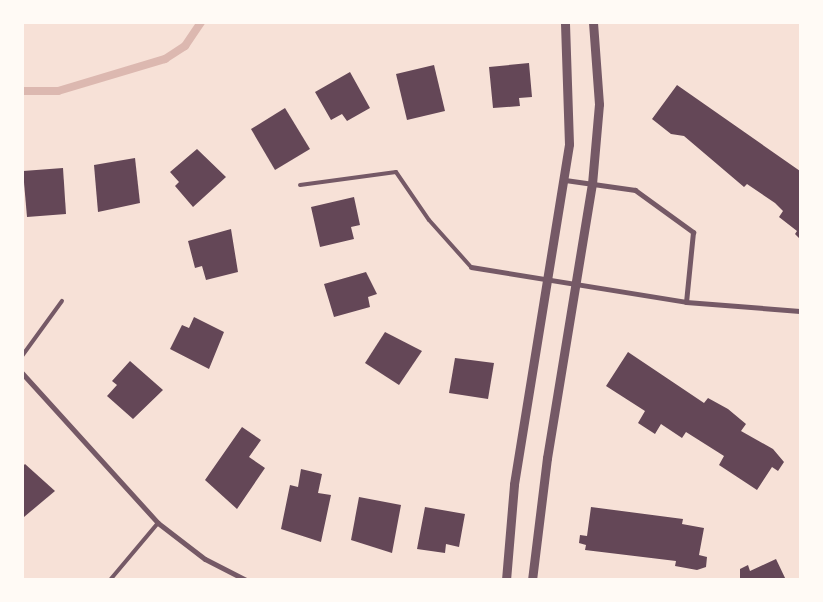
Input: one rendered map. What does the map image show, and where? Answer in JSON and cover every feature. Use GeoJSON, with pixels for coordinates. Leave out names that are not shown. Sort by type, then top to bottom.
{"type":"FeatureCollection","features":[{"type":"Feature","properties":{"kind":"street"},"geometry":{"type":"LineString","coordinates":[[506,580],[514,484],[546,279],[570,144],[565,22]]}},
{"type":"Feature","properties":{"kind":"street"},"geometry":{"type":"LineString","coordinates":[[532,580],[547,458],[592,184],[600,104],[593,22]]}},
{"type":"Feature","properties":{"kind":"street"},"geometry":{"type":"LineString","coordinates":[[565,180],[634,190],[694,232],[686,302]]}},
{"type":"Feature","properties":{"kind":"street"},"geometry":{"type":"LineString","coordinates":[[471,267],[686,302],[800,311]]}},
{"type":"Feature","properties":{"kind":"street"},"geometry":{"type":"LineString","coordinates":[[22,372],[158,523],[205,559],[246,580]]}},
{"type":"Feature","properties":{"kind":"lane"},"geometry":{"type":"LineString","coordinates":[[300,184],[396,172],[429,220],[471,267]]}},
{"type":"Feature","properties":{"kind":"lane"},"geometry":{"type":"LineString","coordinates":[[22,356],[62,301]]}},
{"type":"Feature","properties":{"kind":"lane"},"geometry":{"type":"LineString","coordinates":[[110,580],[158,523]]}},
{"type":"Feature","properties":{"kind":"building"},"geometry":{"type":"Polygon","coordinates":[[[529,63],[532,97],[519,98],[520,106],[493,108],[489,67],[529,63]]]}},
{"type":"Feature","properties":{"kind":"building"},"geometry":{"type":"Polygon","coordinates":[[[434,65],[445,111],[407,120],[396,74],[434,65]]]}},
{"type":"Feature","properties":{"kind":"building"},"geometry":{"type":"Polygon","coordinates":[[[350,72],[370,108],[347,121],[342,114],[331,120],[315,92],[350,72]]]}},
{"type":"Feature","properties":{"kind":"building"},"geometry":{"type":"Polygon","coordinates":[[[677,85],[800,171],[800,239],[795,234],[797,231],[779,217],[783,211],[775,203],[747,184],[744,187],[684,136],[671,134],[652,119],[677,85]]]}},
{"type":"Feature","properties":{"kind":"building"},"geometry":{"type":"Polygon","coordinates":[[[285,108],[310,149],[275,170],[251,129],[285,108]]]}},
{"type":"Feature","properties":{"kind":"building"},"geometry":{"type":"Polygon","coordinates":[[[197,149],[226,177],[193,207],[175,186],[179,182],[170,172],[197,149]]]}},
{"type":"Feature","properties":{"kind":"building"},"geometry":{"type":"Polygon","coordinates":[[[135,158],[140,203],[98,212],[94,165],[135,158]]]}},
{"type":"Feature","properties":{"kind":"building"},"geometry":{"type":"Polygon","coordinates":[[[63,168],[66,214],[27,217],[23,171],[63,168]]]}},
{"type":"Feature","properties":{"kind":"building"},"geometry":{"type":"Polygon","coordinates":[[[354,197],[360,225],[351,227],[354,239],[320,247],[311,207],[354,197]]]}},
{"type":"Feature","properties":{"kind":"building"},"geometry":{"type":"Polygon","coordinates":[[[231,229],[238,272],[206,280],[202,266],[195,268],[188,241],[231,229]]]}},
{"type":"Feature","properties":{"kind":"building"},"geometry":{"type":"Polygon","coordinates":[[[366,272],[377,294],[368,297],[370,307],[334,317],[324,284],[366,272]]]}},
{"type":"Feature","properties":{"kind":"building"},"geometry":{"type":"Polygon","coordinates":[[[194,317],[224,332],[209,369],[170,349],[182,325],[189,328],[194,317]]]}},
{"type":"Feature","properties":{"kind":"building"},"geometry":{"type":"Polygon","coordinates":[[[385,332],[422,351],[399,385],[365,363],[385,332]]]}},
{"type":"Feature","properties":{"kind":"building"},"geometry":{"type":"Polygon","coordinates":[[[628,352],[704,403],[708,398],[728,409],[746,424],[741,431],[773,449],[784,462],[778,471],[772,467],[757,490],[719,465],[724,456],[686,432],[682,438],[661,424],[655,434],[638,423],[645,411],[606,386],[628,352]]]}},
{"type":"Feature","properties":{"kind":"building"},"geometry":{"type":"Polygon","coordinates":[[[455,358],[494,363],[488,399],[449,393],[455,358]]]}},
{"type":"Feature","properties":{"kind":"building"},"geometry":{"type":"Polygon","coordinates":[[[130,361],[163,390],[133,419],[107,396],[117,385],[112,381],[130,361]]]}},
{"type":"Feature","properties":{"kind":"building"},"geometry":{"type":"Polygon","coordinates":[[[242,427],[261,440],[249,457],[265,468],[237,509],[205,480],[242,427]]]}},
{"type":"Feature","properties":{"kind":"building"},"geometry":{"type":"Polygon","coordinates":[[[25,464],[55,491],[24,517],[22,467],[25,464]]]}},
{"type":"Feature","properties":{"kind":"building"},"geometry":{"type":"Polygon","coordinates":[[[301,469],[322,474],[318,493],[331,495],[321,542],[281,529],[290,485],[298,487],[301,469]]]}},
{"type":"Feature","properties":{"kind":"building"},"geometry":{"type":"Polygon","coordinates":[[[359,497],[401,505],[392,553],[351,540],[359,497]]]}},
{"type":"Feature","properties":{"kind":"building"},"geometry":{"type":"Polygon","coordinates":[[[425,507],[465,514],[459,547],[446,544],[445,553],[417,549],[425,507]]]}},
{"type":"Feature","properties":{"kind":"building"},"geometry":{"type":"Polygon","coordinates":[[[591,507],[683,519],[682,524],[704,528],[699,555],[707,557],[706,567],[697,570],[675,566],[676,561],[585,550],[586,545],[579,543],[580,535],[587,536],[591,507]]]}},
{"type":"Feature","properties":{"kind":"building"},"geometry":{"type":"Polygon","coordinates":[[[776,559],[786,580],[740,580],[740,569],[748,565],[750,571],[776,559]]]}},
{"type":"Feature","properties":{"kind":"waterway"},"geometry":{"type":"LineString","coordinates":[[22,91],[58,91],[165,59],[185,46],[201,22]]}}]}
